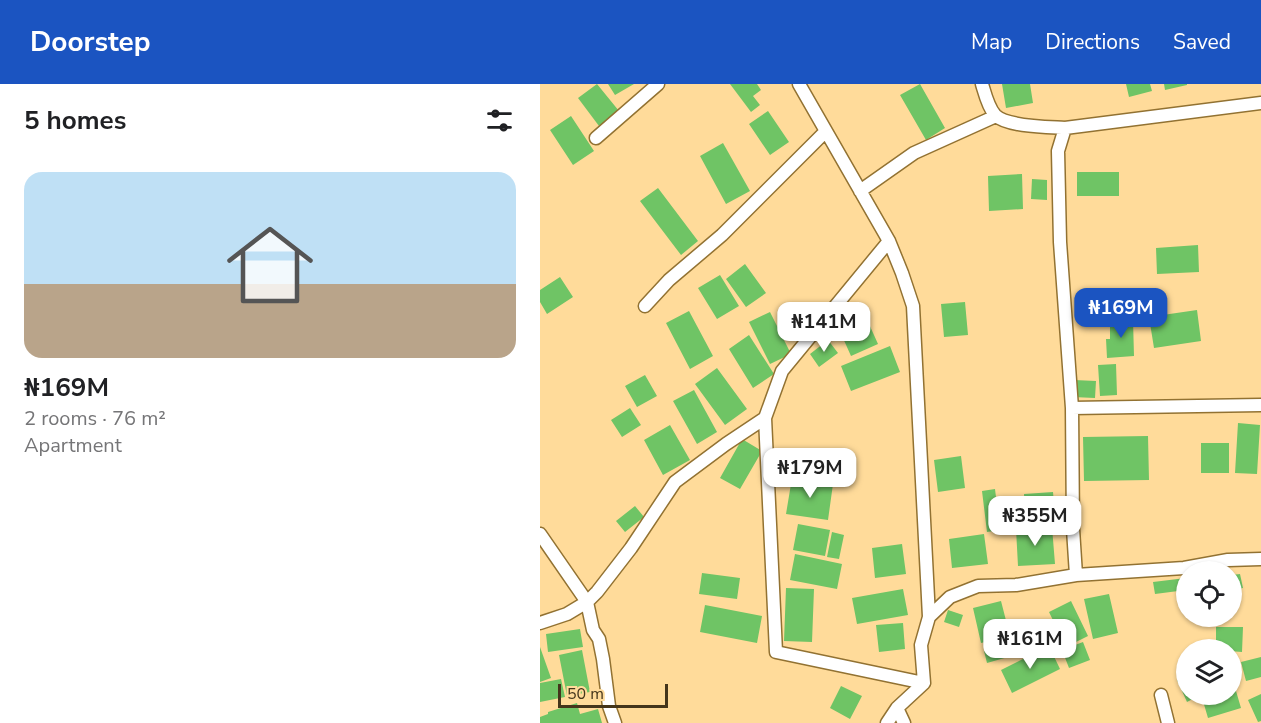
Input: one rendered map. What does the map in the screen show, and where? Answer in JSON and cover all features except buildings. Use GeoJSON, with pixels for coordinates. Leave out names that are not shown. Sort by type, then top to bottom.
{"type":"FeatureCollection","features":[{"type":"Feature","properties":{"kind":"street"},"geometry":{"type":"LineString","coordinates":[[596,138],[645,88],[658,84]]}},
{"type":"Feature","properties":{"kind":"street"},"geometry":{"type":"LineString","coordinates":[[799,84],[889,241],[913,306],[929,617],[921,645],[924,683]]}},
{"type":"Feature","properties":{"kind":"street"},"geometry":{"type":"LineString","coordinates":[[982,84],[986,99],[996,116],[1011,123],[1065,128],[1261,103]]}},
{"type":"Feature","properties":{"kind":"street"},"geometry":{"type":"LineString","coordinates":[[860,191],[914,153],[996,116]]}},
{"type":"Feature","properties":{"kind":"street"},"geometry":{"type":"LineString","coordinates":[[1065,128],[1058,151],[1072,408],[1072,529],[1076,574]]}},
{"type":"Feature","properties":{"kind":"street"},"geometry":{"type":"LineString","coordinates":[[645,306],[669,280],[722,235],[826,131]]}},
{"type":"Feature","properties":{"kind":"street"},"geometry":{"type":"LineString","coordinates":[[889,241],[782,370],[765,418],[776,652],[924,683]]}},
{"type":"Feature","properties":{"kind":"street"},"geometry":{"type":"LineString","coordinates":[[1072,408],[1261,405]]}},
{"type":"Feature","properties":{"kind":"street"},"geometry":{"type":"LineString","coordinates":[[540,623],[567,614],[587,602],[632,548],[675,483],[765,418]]}},
{"type":"Feature","properties":{"kind":"street"},"geometry":{"type":"LineString","coordinates":[[540,534],[587,602],[593,630],[599,639],[609,706],[615,723]]}},
{"type":"Feature","properties":{"kind":"street"},"geometry":{"type":"LineString","coordinates":[[929,617],[950,597],[978,586],[1016,585],[1076,574],[1184,568],[1228,560],[1261,559]]}},
{"type":"Feature","properties":{"kind":"street"},"geometry":{"type":"LineString","coordinates":[[887,723],[897,708],[924,683]]}},
{"type":"Feature","properties":{"kind":"street"},"geometry":{"type":"LineString","coordinates":[[1161,695],[1168,723]]}},
{"type":"Feature","properties":{"kind":"street"},"geometry":{"type":"LineString","coordinates":[[897,708],[904,723]]}}]}
